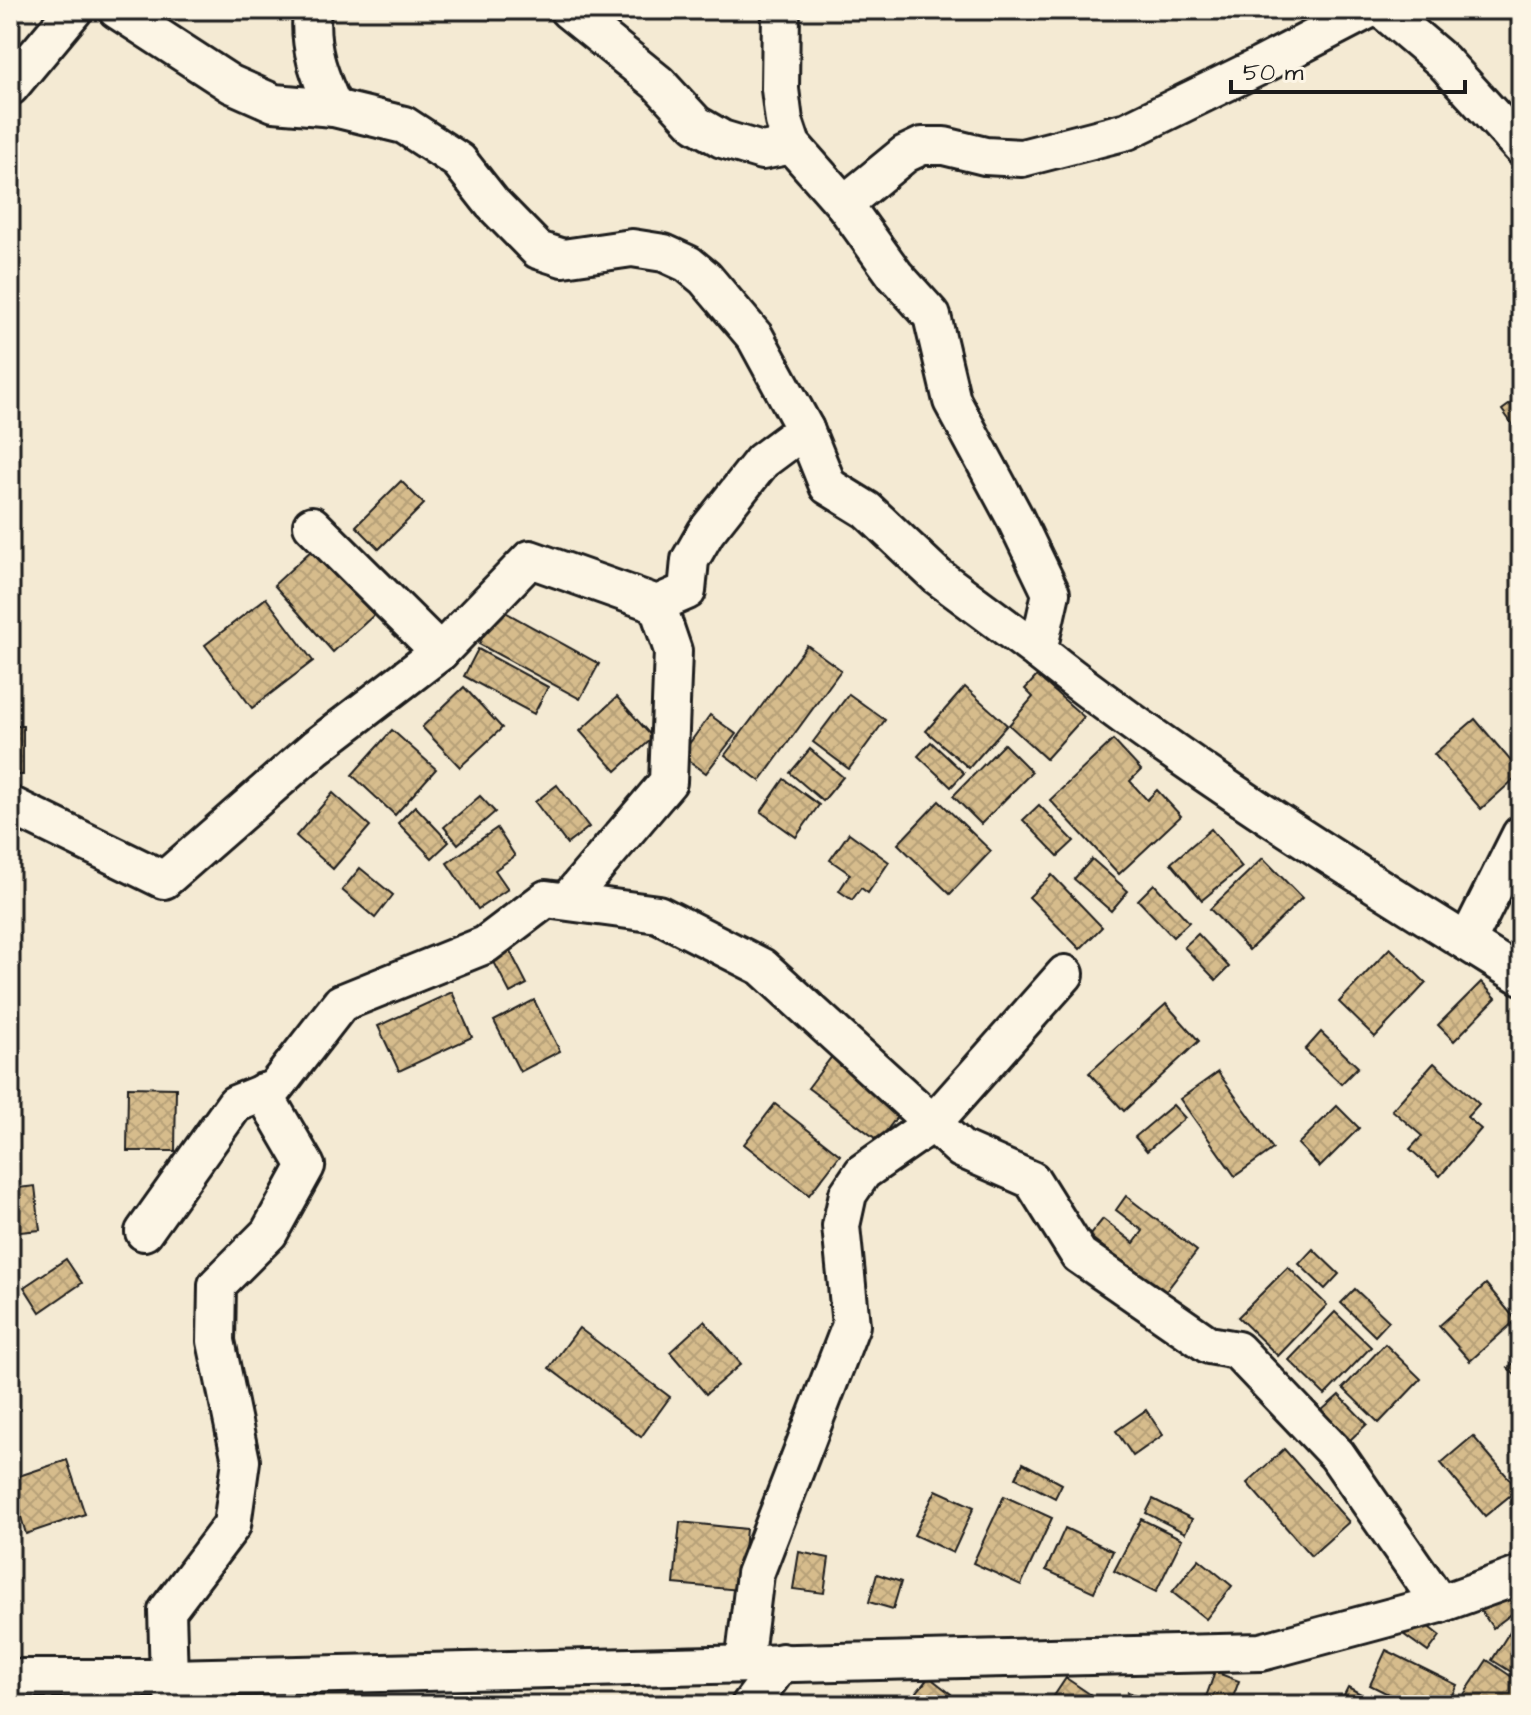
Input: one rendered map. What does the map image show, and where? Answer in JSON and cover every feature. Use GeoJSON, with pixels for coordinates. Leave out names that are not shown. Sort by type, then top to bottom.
{"type":"FeatureCollection","features":[{"type":"Feature","properties":{"kind":"street"},"geometry":{"type":"LineString","coordinates":[[10,87],[74,10]]}},
{"type":"Feature","properties":{"kind":"street"},"geometry":{"type":"LineString","coordinates":[[117,10],[231,84],[274,103],[334,108],[404,125],[459,161],[492,203],[538,250],[563,258],[632,248],[664,253],[688,264],[705,278],[755,337],[805,429],[828,486],[867,510],[937,576],[1085,688],[1262,813],[1521,976]]}},
{"type":"Feature","properties":{"kind":"street"},"geometry":{"type":"LineString","coordinates":[[312,10],[310,32],[315,65],[334,108]]}},
{"type":"Feature","properties":{"kind":"street"},"geometry":{"type":"LineString","coordinates":[[568,10],[658,83],[696,124],[722,139],[762,151],[792,145]]}},
{"type":"Feature","properties":{"kind":"street"},"geometry":{"type":"LineString","coordinates":[[781,10],[780,89],[784,121],[792,145],[844,204],[895,275],[932,316],[952,401],[1051,593],[1038,651]]}},
{"type":"Feature","properties":{"kind":"street"},"geometry":{"type":"LineString","coordinates":[[844,204],[905,154],[922,146],[944,146],[985,156],[1022,158],[1127,131],[1368,10]]}},
{"type":"Feature","properties":{"kind":"street"},"geometry":{"type":"LineString","coordinates":[[1402,16],[1521,147]]}},
{"type":"Feature","properties":{"kind":"street"},"geometry":{"type":"LineString","coordinates":[[10,805],[164,880],[316,747],[440,652],[530,559],[657,604],[687,591],[690,560],[706,532],[762,461],[805,429]]}},
{"type":"Feature","properties":{"kind":"street"},"geometry":{"type":"LineString","coordinates":[[312,525],[440,652]]}},
{"type":"Feature","properties":{"kind":"street"},"geometry":{"type":"LineString","coordinates":[[567,901],[668,782],[673,651],[657,604]]}},
{"type":"Feature","properties":{"kind":"street"},"geometry":{"type":"LineString","coordinates":[[1467,942],[1521,834]]}},
{"type":"Feature","properties":{"kind":"street"},"geometry":{"type":"LineString","coordinates":[[144,1232],[235,1104],[275,1088],[341,1003],[485,945],[546,899],[658,914],[762,967],[961,1149],[1032,1180],[1079,1255],[1209,1345],[1237,1350],[1337,1455],[1440,1604]]}},
{"type":"Feature","properties":{"kind":"street"},"geometry":{"type":"LineString","coordinates":[[744,1664],[755,1574],[851,1325],[841,1226],[848,1194],[863,1172],[933,1123],[1065,974]]}},
{"type":"Feature","properties":{"kind":"street"},"geometry":{"type":"LineString","coordinates":[[172,1692],[167,1611],[232,1525],[241,1461],[216,1341],[217,1285],[269,1233],[306,1166],[263,1092]]}},
{"type":"Feature","properties":{"kind":"street"},"geometry":{"type":"LineString","coordinates":[[10,1678],[172,1692],[782,1662],[1261,1652],[1440,1604],[1521,1575]]}},
{"type":"Feature","properties":{"kind":"street"},"geometry":{"type":"LineString","coordinates":[[750,1705],[782,1662]]}},
{"type":"Feature","properties":{"kind":"building"},"geometry":{"type":"Polygon","coordinates":[[[1521,396],[1521,436],[1502,410],[1521,396]]]}},
{"type":"Feature","properties":{"kind":"building"},"geometry":{"type":"Polygon","coordinates":[[[401,481],[424,504],[379,549],[356,526],[401,481]]]}},
{"type":"Feature","properties":{"kind":"building"},"geometry":{"type":"Polygon","coordinates":[[[314,548],[374,615],[333,652],[274,585],[314,548]]]}},
{"type":"Feature","properties":{"kind":"building"},"geometry":{"type":"Polygon","coordinates":[[[266,598],[313,661],[252,708],[205,645],[266,598]]]}},
{"type":"Feature","properties":{"kind":"building"},"geometry":{"type":"Polygon","coordinates":[[[498,608],[599,664],[580,699],[479,644],[498,608]]]}},
{"type":"Feature","properties":{"kind":"building"},"geometry":{"type":"Polygon","coordinates":[[[807,645],[841,670],[760,781],[725,755],[807,645]]]}},
{"type":"Feature","properties":{"kind":"building"},"geometry":{"type":"Polygon","coordinates":[[[478,649],[548,687],[534,714],[464,676],[478,649]]]}},
{"type":"Feature","properties":{"kind":"building"},"geometry":{"type":"Polygon","coordinates":[[[1037,676],[1084,717],[1046,759],[1009,725],[1033,697],[1025,689],[1037,676]]]}},
{"type":"Feature","properties":{"kind":"building"},"geometry":{"type":"Polygon","coordinates":[[[464,687],[502,728],[460,767],[422,727],[464,687]]]}},
{"type":"Feature","properties":{"kind":"building"},"geometry":{"type":"Polygon","coordinates":[[[965,687],[1007,725],[969,768],[926,731],[965,687]]]}},
{"type":"Feature","properties":{"kind":"building"},"geometry":{"type":"Polygon","coordinates":[[[849,694],[885,720],[849,769],[813,742],[849,694]]]}},
{"type":"Feature","properties":{"kind":"building"},"geometry":{"type":"Polygon","coordinates":[[[617,697],[653,738],[616,771],[580,731],[617,697]]]}},
{"type":"Feature","properties":{"kind":"building"},"geometry":{"type":"Polygon","coordinates":[[[710,715],[736,734],[706,773],[681,755],[710,715]]]}},
{"type":"Feature","properties":{"kind":"building"},"geometry":{"type":"Polygon","coordinates":[[[1475,719],[1521,773],[1481,809],[1434,754],[1475,719]]]}},
{"type":"Feature","properties":{"kind":"building"},"geometry":{"type":"Polygon","coordinates":[[[10,726],[23,726],[23,775],[10,775],[10,726]]]}},
{"type":"Feature","properties":{"kind":"building"},"geometry":{"type":"Polygon","coordinates":[[[392,730],[436,769],[395,815],[352,775],[392,730]]]}},
{"type":"Feature","properties":{"kind":"building"},"geometry":{"type":"Polygon","coordinates":[[[1113,740],[1141,770],[1130,781],[1147,800],[1157,790],[1181,816],[1119,874],[1050,800],[1113,740]]]}},
{"type":"Feature","properties":{"kind":"building"},"geometry":{"type":"Polygon","coordinates":[[[931,742],[964,773],[951,787],[918,756],[931,742]]]}},
{"type":"Feature","properties":{"kind":"building"},"geometry":{"type":"Polygon","coordinates":[[[1004,744],[1032,772],[981,824],[953,796],[1004,744]]]}},
{"type":"Feature","properties":{"kind":"building"},"geometry":{"type":"Polygon","coordinates":[[[810,749],[843,777],[823,801],[790,773],[810,749]]]}},
{"type":"Feature","properties":{"kind":"building"},"geometry":{"type":"Polygon","coordinates":[[[784,779],[819,805],[796,837],[761,812],[784,779]]]}},
{"type":"Feature","properties":{"kind":"building"},"geometry":{"type":"Polygon","coordinates":[[[557,785],[589,827],[567,844],[535,802],[557,785]]]}},
{"type":"Feature","properties":{"kind":"building"},"geometry":{"type":"Polygon","coordinates":[[[333,793],[370,826],[333,869],[296,836],[333,793]]]}},
{"type":"Feature","properties":{"kind":"building"},"geometry":{"type":"Polygon","coordinates":[[[480,796],[495,812],[458,844],[444,827],[480,796]]]}},
{"type":"Feature","properties":{"kind":"building"},"geometry":{"type":"Polygon","coordinates":[[[939,801],[991,851],[950,894],[898,844],[939,801]]]}},
{"type":"Feature","properties":{"kind":"building"},"geometry":{"type":"Polygon","coordinates":[[[1039,805],[1074,841],[1058,856],[1023,820],[1039,805]]]}},
{"type":"Feature","properties":{"kind":"building"},"geometry":{"type":"Polygon","coordinates":[[[415,806],[449,842],[432,858],[398,823],[415,806]]]}},
{"type":"Feature","properties":{"kind":"building"},"geometry":{"type":"Polygon","coordinates":[[[497,828],[515,856],[495,870],[508,889],[478,909],[447,863],[497,828]]]}},
{"type":"Feature","properties":{"kind":"building"},"geometry":{"type":"Polygon","coordinates":[[[1211,829],[1242,867],[1202,900],[1171,863],[1211,829]]]}},
{"type":"Feature","properties":{"kind":"building"},"geometry":{"type":"Polygon","coordinates":[[[849,833],[889,862],[868,893],[861,888],[852,900],[839,891],[850,874],[830,860],[849,833]]]}},
{"type":"Feature","properties":{"kind":"building"},"geometry":{"type":"Polygon","coordinates":[[[1263,858],[1302,898],[1249,950],[1210,909],[1263,858]]]}},
{"type":"Feature","properties":{"kind":"building"},"geometry":{"type":"Polygon","coordinates":[[[1092,859],[1128,891],[1111,911],[1074,879],[1092,859]]]}},
{"type":"Feature","properties":{"kind":"building"},"geometry":{"type":"Polygon","coordinates":[[[360,868],[393,895],[375,918],[342,890],[360,868]]]}},
{"type":"Feature","properties":{"kind":"building"},"geometry":{"type":"Polygon","coordinates":[[[1052,875],[1102,927],[1080,949],[1029,897],[1052,875]]]}},
{"type":"Feature","properties":{"kind":"building"},"geometry":{"type":"Polygon","coordinates":[[[1154,884],[1189,922],[1173,937],[1138,900],[1154,884]]]}},
{"type":"Feature","properties":{"kind":"building"},"geometry":{"type":"Polygon","coordinates":[[[1198,934],[1229,967],[1216,980],[1184,947],[1198,934]]]}},
{"type":"Feature","properties":{"kind":"building"},"geometry":{"type":"Polygon","coordinates":[[[1390,948],[1426,983],[1375,1037],[1339,1002],[1390,948]]]}},
{"type":"Feature","properties":{"kind":"building"},"geometry":{"type":"Polygon","coordinates":[[[509,949],[527,984],[510,993],[492,958],[509,949]]]}},
{"type":"Feature","properties":{"kind":"building"},"geometry":{"type":"Polygon","coordinates":[[[1481,982],[1496,998],[1454,1041],[1438,1025],[1481,982]]]}},
{"type":"Feature","properties":{"kind":"building"},"geometry":{"type":"Polygon","coordinates":[[[452,992],[472,1037],[399,1071],[378,1026],[452,992]]]}},
{"type":"Feature","properties":{"kind":"building"},"geometry":{"type":"Polygon","coordinates":[[[534,1000],[560,1051],[520,1072],[494,1021],[534,1000]]]}},
{"type":"Feature","properties":{"kind":"building"},"geometry":{"type":"Polygon","coordinates":[[[1166,1004],[1199,1041],[1124,1111],[1089,1073],[1166,1004]]]}},
{"type":"Feature","properties":{"kind":"building"},"geometry":{"type":"Polygon","coordinates":[[[10,1030],[16,1030],[12,1081],[10,1081],[10,1030]]]}},
{"type":"Feature","properties":{"kind":"building"},"geometry":{"type":"Polygon","coordinates":[[[1321,1032],[1358,1067],[1341,1084],[1305,1050],[1321,1032]]]}},
{"type":"Feature","properties":{"kind":"building"},"geometry":{"type":"Polygon","coordinates":[[[836,1051],[907,1103],[879,1141],[808,1088],[836,1051]]]}},
{"type":"Feature","properties":{"kind":"building"},"geometry":{"type":"Polygon","coordinates":[[[1434,1063],[1479,1104],[1467,1117],[1481,1129],[1440,1176],[1410,1149],[1422,1136],[1392,1110],[1434,1063]]]}},
{"type":"Feature","properties":{"kind":"building"},"geometry":{"type":"Polygon","coordinates":[[[1218,1072],[1273,1149],[1235,1176],[1180,1099],[1218,1072]]]}},
{"type":"Feature","properties":{"kind":"building"},"geometry":{"type":"Polygon","coordinates":[[[128,1087],[176,1088],[175,1151],[127,1151],[128,1087]]]}},
{"type":"Feature","properties":{"kind":"building"},"geometry":{"type":"Polygon","coordinates":[[[775,1104],[840,1155],[809,1195],[744,1144],[775,1104]]]}},
{"type":"Feature","properties":{"kind":"building"},"geometry":{"type":"Polygon","coordinates":[[[1173,1105],[1185,1118],[1147,1151],[1135,1137],[1173,1105]]]}},
{"type":"Feature","properties":{"kind":"building"},"geometry":{"type":"Polygon","coordinates":[[[1337,1106],[1359,1128],[1320,1167],[1298,1144],[1337,1106]]]}},
{"type":"Feature","properties":{"kind":"building"},"geometry":{"type":"Polygon","coordinates":[[[35,1186],[40,1230],[10,1233],[10,1189],[35,1186]]]}},
{"type":"Feature","properties":{"kind":"building"},"geometry":{"type":"Polygon","coordinates":[[[1126,1196],[1197,1251],[1164,1294],[1089,1236],[1103,1219],[1134,1243],[1143,1231],[1116,1210],[1126,1196]]]}},
{"type":"Feature","properties":{"kind":"building"},"geometry":{"type":"Polygon","coordinates":[[[1313,1249],[1339,1274],[1325,1289],[1299,1264],[1313,1249]]]}},
{"type":"Feature","properties":{"kind":"building"},"geometry":{"type":"Polygon","coordinates":[[[66,1259],[82,1283],[40,1312],[24,1287],[66,1259]]]}},
{"type":"Feature","properties":{"kind":"building"},"geometry":{"type":"Polygon","coordinates":[[[1288,1267],[1327,1305],[1278,1356],[1238,1317],[1288,1267]]]}},
{"type":"Feature","properties":{"kind":"building"},"geometry":{"type":"Polygon","coordinates":[[[1486,1284],[1516,1320],[1470,1361],[1439,1326],[1486,1284]]]}},
{"type":"Feature","properties":{"kind":"building"},"geometry":{"type":"Polygon","coordinates":[[[1355,1289],[1389,1321],[1375,1336],[1341,1303],[1355,1289]]]}},
{"type":"Feature","properties":{"kind":"building"},"geometry":{"type":"Polygon","coordinates":[[[1335,1312],[1371,1347],[1325,1395],[1289,1360],[1335,1312]]]}},
{"type":"Feature","properties":{"kind":"building"},"geometry":{"type":"Polygon","coordinates":[[[704,1321],[741,1364],[706,1394],[670,1352],[704,1321]]]}},
{"type":"Feature","properties":{"kind":"building"},"geometry":{"type":"Polygon","coordinates":[[[579,1328],[670,1397],[641,1437],[549,1368],[579,1328]]]}},
{"type":"Feature","properties":{"kind":"building"},"geometry":{"type":"Polygon","coordinates":[[[1385,1344],[1421,1379],[1379,1423],[1343,1388],[1385,1344]]]}},
{"type":"Feature","properties":{"kind":"building"},"geometry":{"type":"Polygon","coordinates":[[[1521,1356],[1521,1381],[1508,1368],[1521,1356]]]}},
{"type":"Feature","properties":{"kind":"building"},"geometry":{"type":"Polygon","coordinates":[[[1339,1395],[1367,1424],[1349,1441],[1321,1411],[1339,1395]]]}},
{"type":"Feature","properties":{"kind":"building"},"geometry":{"type":"Polygon","coordinates":[[[1146,1410],[1163,1435],[1133,1456],[1116,1431],[1146,1410]]]}},
{"type":"Feature","properties":{"kind":"building"},"geometry":{"type":"Polygon","coordinates":[[[1473,1436],[1518,1489],[1485,1516],[1441,1463],[1473,1436]]]}},
{"type":"Feature","properties":{"kind":"building"},"geometry":{"type":"Polygon","coordinates":[[[1284,1449],[1349,1522],[1311,1556],[1247,1483],[1284,1449]]]}},
{"type":"Feature","properties":{"kind":"building"},"geometry":{"type":"Polygon","coordinates":[[[67,1460],[85,1514],[26,1534],[10,1479],[67,1460]]]}},
{"type":"Feature","properties":{"kind":"building"},"geometry":{"type":"Polygon","coordinates":[[[1023,1463],[1062,1484],[1055,1498],[1016,1478],[1023,1463]]]}},
{"type":"Feature","properties":{"kind":"building"},"geometry":{"type":"Polygon","coordinates":[[[936,1490],[974,1507],[953,1553],[914,1535],[936,1490]]]}},
{"type":"Feature","properties":{"kind":"building"},"geometry":{"type":"Polygon","coordinates":[[[1004,1496],[1052,1518],[1021,1585],[973,1563],[1004,1496]]]}},
{"type":"Feature","properties":{"kind":"building"},"geometry":{"type":"Polygon","coordinates":[[[1153,1499],[1192,1519],[1185,1533],[1146,1513],[1153,1499]]]}},
{"type":"Feature","properties":{"kind":"building"},"geometry":{"type":"Polygon","coordinates":[[[1141,1519],[1182,1539],[1156,1592],[1114,1571],[1141,1519]]]}},
{"type":"Feature","properties":{"kind":"building"},"geometry":{"type":"Polygon","coordinates":[[[680,1522],[746,1529],[740,1590],[674,1584],[680,1522]]]}},
{"type":"Feature","properties":{"kind":"building"},"geometry":{"type":"Polygon","coordinates":[[[1065,1528],[1113,1551],[1094,1592],[1046,1570],[1065,1528]]]}},
{"type":"Feature","properties":{"kind":"building"},"geometry":{"type":"Polygon","coordinates":[[[799,1552],[829,1558],[824,1593],[793,1589],[799,1552]]]}},
{"type":"Feature","properties":{"kind":"building"},"geometry":{"type":"Polygon","coordinates":[[[1199,1559],[1232,1586],[1206,1619],[1172,1592],[1199,1559]]]}},
{"type":"Feature","properties":{"kind":"building"},"geometry":{"type":"Polygon","coordinates":[[[877,1574],[901,1582],[893,1609],[869,1602],[877,1574]]]}},
{"type":"Feature","properties":{"kind":"building"},"geometry":{"type":"Polygon","coordinates":[[[1503,1589],[1518,1609],[1493,1628],[1479,1608],[1503,1589]]]}},
{"type":"Feature","properties":{"kind":"building"},"geometry":{"type":"Polygon","coordinates":[[[1416,1617],[1440,1636],[1428,1652],[1403,1634],[1416,1617]]]}},
{"type":"Feature","properties":{"kind":"building"},"geometry":{"type":"Polygon","coordinates":[[[1517,1620],[1521,1623],[1521,1678],[1492,1660],[1517,1620]]]}},
{"type":"Feature","properties":{"kind":"building"},"geometry":{"type":"Polygon","coordinates":[[[1386,1650],[1457,1685],[1447,1705],[1410,1705],[1370,1685],[1386,1650]]]}},
{"type":"Feature","properties":{"kind":"building"},"geometry":{"type":"Polygon","coordinates":[[[1487,1660],[1521,1683],[1521,1705],[1457,1705],[1487,1660]]]}},
{"type":"Feature","properties":{"kind":"building"},"geometry":{"type":"Polygon","coordinates":[[[1215,1672],[1239,1681],[1230,1705],[1203,1705],[1215,1672]]]}},
{"type":"Feature","properties":{"kind":"building"},"geometry":{"type":"Polygon","coordinates":[[[929,1677],[951,1694],[943,1705],[931,1705],[916,1693],[929,1677]]]}},
{"type":"Feature","properties":{"kind":"building"},"geometry":{"type":"Polygon","coordinates":[[[1066,1678],[1106,1705],[1048,1705],[1066,1678]]]}},
{"type":"Feature","properties":{"kind":"building"},"geometry":{"type":"Polygon","coordinates":[[[1348,1687],[1381,1705],[1339,1705],[1348,1687]]]}},
{"type":"Feature","properties":{"kind":"building"},"geometry":{"type":"Polygon","coordinates":[[[1128,1692],[1160,1705],[1123,1705],[1128,1692]]]}}]}
